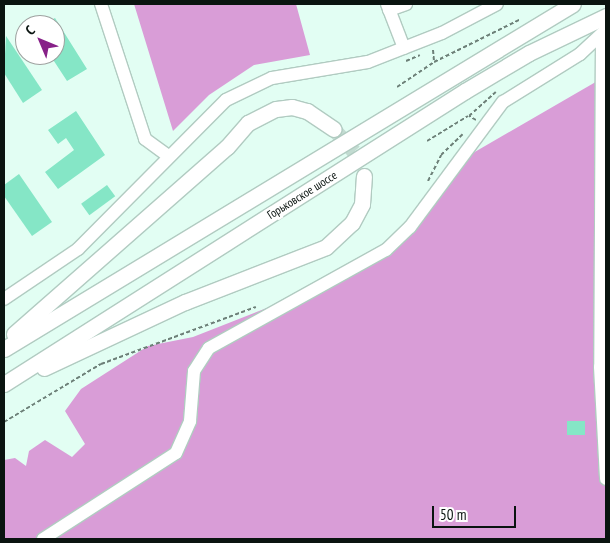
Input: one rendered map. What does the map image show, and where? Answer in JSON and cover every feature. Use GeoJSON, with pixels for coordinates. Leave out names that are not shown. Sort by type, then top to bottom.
{"type":"FeatureCollection","features":[{"type":"Feature","properties":{"kind":"main road","name":"Горьковское шоссе"},"geometry":{"type":"LineString","coordinates":[[4,349],[573,4]]}},
{"type":"Feature","properties":{"kind":"main road","name":"Горьковское шоссе"},"geometry":{"type":"LineString","coordinates":[[4,385],[466,90],[529,53],[606,16]]}},
{"type":"Feature","properties":{"kind":"main road"},"geometry":{"type":"LineString","coordinates":[[4,343],[227,147],[248,123],[276,109],[292,107],[307,111],[334,129]]}},
{"type":"Feature","properties":{"kind":"main road"},"geometry":{"type":"LineString","coordinates":[[4,385],[185,302],[326,247],[352,223],[362,204],[364,176]]}},
{"type":"Feature","properties":{"kind":"street"},"geometry":{"type":"LineString","coordinates":[[101,4],[144,139],[168,156]]}},
{"type":"Feature","properties":{"kind":"street"},"geometry":{"type":"LineString","coordinates":[[404,48],[388,7],[406,4]]}},
{"type":"Feature","properties":{"kind":"street"},"geometry":{"type":"LineString","coordinates":[[4,299],[78,249],[168,156],[226,100],[272,78],[368,62],[404,48],[497,4]]}},
{"type":"Feature","properties":{"kind":"street"},"geometry":{"type":"LineString","coordinates":[[604,32],[600,367],[606,479]]}},
{"type":"Feature","properties":{"kind":"street"},"geometry":{"type":"LineString","coordinates":[[43,539],[176,453],[190,421],[194,370],[209,348],[386,250],[410,227],[502,102],[580,54],[604,32]]}},
{"type":"Feature","properties":{"kind":"path"},"geometry":{"type":"LineString","coordinates":[[397,87],[434,62],[528,16]]}},
{"type":"Feature","properties":{"kind":"path"},"geometry":{"type":"LineString","coordinates":[[396,63],[433,49],[434,62]]}},
{"type":"Feature","properties":{"kind":"path"},"geometry":{"type":"LineString","coordinates":[[427,141],[469,116]]}},
{"type":"Feature","properties":{"kind":"shaded area"},"geometry":{"type":"Polygon","coordinates":[[[134,4],[296,4],[310,55],[254,65],[209,95],[173,131],[134,4]]]}},
{"type":"Feature","properties":{"kind":"shaded area"},"geometry":{"type":"Polygon","coordinates":[[[606,76],[606,539],[4,539],[4,460],[15,458],[26,466],[29,451],[45,440],[72,457],[85,444],[65,411],[81,389],[148,346],[193,337],[302,294],[372,254],[405,226],[454,164],[606,76]]]}},
{"type":"Feature","properties":{"kind":"building"},"geometry":{"type":"Polygon","coordinates":[[[65,34],[87,69],[67,81],[57,65],[65,65],[65,34]]]}},
{"type":"Feature","properties":{"kind":"building"},"geometry":{"type":"Polygon","coordinates":[[[6,36],[15,50],[15,65],[25,65],[42,90],[23,103],[4,73],[6,36]]]}},
{"type":"Feature","properties":{"kind":"building"},"geometry":{"type":"Polygon","coordinates":[[[76,111],[105,155],[58,189],[45,172],[74,150],[66,138],[58,144],[48,130],[76,111]]]}},
{"type":"Feature","properties":{"kind":"building"},"geometry":{"type":"Polygon","coordinates":[[[19,174],[52,222],[32,236],[4,196],[4,185],[19,174]]]}},
{"type":"Feature","properties":{"kind":"building"},"geometry":{"type":"Polygon","coordinates":[[[107,185],[115,196],[89,215],[81,204],[107,185]]]}},
{"type":"Feature","properties":{"kind":"building"},"geometry":{"type":"Polygon","coordinates":[[[567,421],[585,421],[585,435],[567,435],[567,421]]]}},
{"type":"Feature","properties":{"kind":"tunnel"},"geometry":{"type":"LineString","coordinates":[[334,129],[354,151],[364,176]]}}]}
